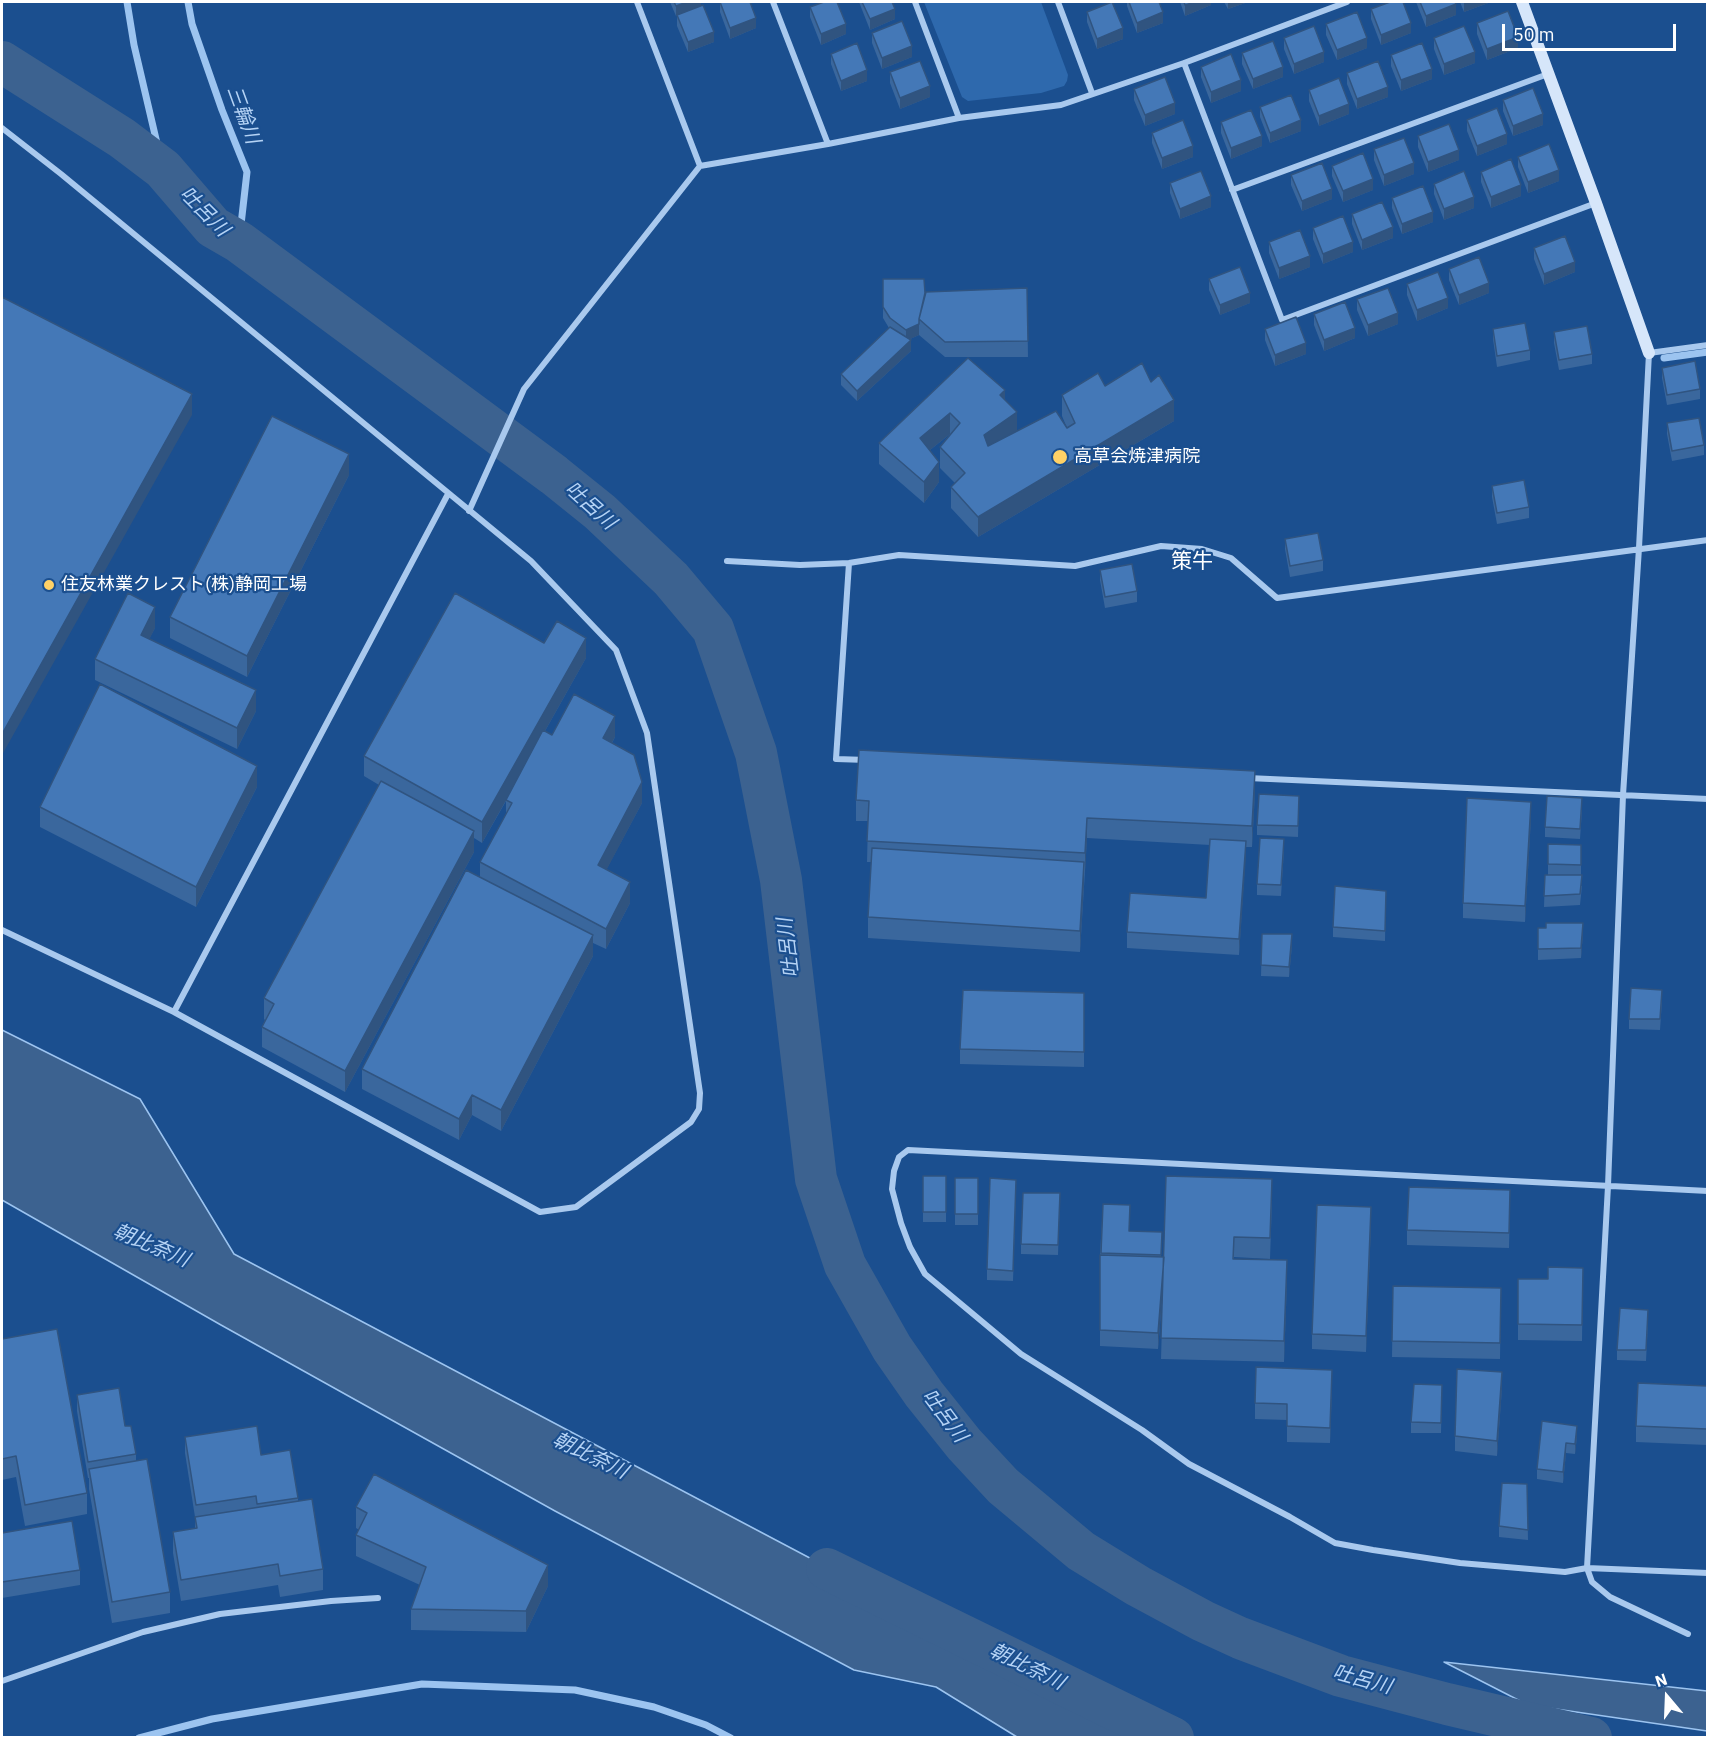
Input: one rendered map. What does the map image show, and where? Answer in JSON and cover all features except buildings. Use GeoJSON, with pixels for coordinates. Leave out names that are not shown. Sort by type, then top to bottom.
{"type":"FeatureCollection","features":[{"type":"Feature","properties":{"kind":"street"},"geometry":{"type":"LineString","coordinates":[[637,2],[700,166]]}},
{"type":"Feature","properties":{"kind":"street"},"geometry":{"type":"LineString","coordinates":[[773,2],[828,144]]}},
{"type":"Feature","properties":{"kind":"street"},"geometry":{"type":"LineString","coordinates":[[915,2],[960,118]]}},
{"type":"Feature","properties":{"kind":"street"},"geometry":{"type":"LineString","coordinates":[[1058,2],[1092,93]]}},
{"type":"Feature","properties":{"kind":"street"},"geometry":{"type":"LineString","coordinates":[[469,511],[524,389],[700,166],[960,118],[1061,105],[1184,63],[1347,2]]}},
{"type":"Feature","properties":{"kind":"street"},"geometry":{"type":"LineString","coordinates":[[1522,2],[1649,353],[1623,795],[1608,1186],[1587,1568],[1592,1582],[1610,1596],[1688,1634]]}},
{"type":"Feature","properties":{"kind":"street"},"geometry":{"type":"LineString","coordinates":[[1184,63],[1282,320],[1596,203]]}},
{"type":"Feature","properties":{"kind":"street"},"geometry":{"type":"LineString","coordinates":[[1232,190],[1548,74]]}},
{"type":"Feature","properties":{"kind":"street"},"geometry":{"type":"LineString","coordinates":[[2,128],[531,561],[616,650],[647,733],[700,1093],[699,1109],[691,1122],[576,1207],[540,1212],[174,1012],[2,930]]}},
{"type":"Feature","properties":{"kind":"street"},"geometry":{"type":"LineString","coordinates":[[1649,353],[1707,345]]}},
{"type":"Feature","properties":{"kind":"street"},"geometry":{"type":"LineString","coordinates":[[174,1012],[448,494]]}},
{"type":"Feature","properties":{"kind":"street"},"geometry":{"type":"LineString","coordinates":[[728,561],[800,565],[849,562],[898,555],[1075,566],[1161,546],[1202,549],[1231,558],[1277,598],[1707,540]]}},
{"type":"Feature","properties":{"kind":"street"},"geometry":{"type":"LineString","coordinates":[[849,562],[836,759],[872,761]]}},
{"type":"Feature","properties":{"kind":"street"},"geometry":{"type":"LineString","coordinates":[[1241,777],[1707,798]]}},
{"type":"Feature","properties":{"kind":"street"},"geometry":{"type":"LineString","coordinates":[[1707,1191],[908,1150],[899,1157],[894,1171],[892,1189],[910,1247],[925,1274],[1021,1354],[1142,1430],[1198,1470],[1335,1543],[1460,1563],[1565,1572],[1587,1568],[1707,1573]]}},
{"type":"Feature","properties":{"kind":"street"},"geometry":{"type":"LineString","coordinates":[[2,1681],[142,1632],[209,1617],[331,1601],[378,1598]]}},
{"type":"Feature","properties":{"kind":"shaded area"},"geometry":{"type":"Polygon","coordinates":[[[924,2],[1041,2],[1068,75],[1067,81],[1064,86],[1041,93],[968,101],[962,97],[924,2]]]}},
{"type":"Feature","properties":{"kind":"water"},"geometry":{"type":"Polygon","coordinates":[[[2,1030],[140,1099],[234,1254],[878,1594],[1158,1737],[1017,1737],[936,1687],[854,1670],[555,1511],[2,1200],[2,1030]]]}},
{"type":"Feature","properties":{"kind":"water"},"geometry":{"type":"Polygon","coordinates":[[[1444,1662],[1707,1691],[1707,1731],[1528,1705],[1444,1662]]]}},
{"type":"Feature","properties":{"kind":"waterway"},"geometry":{"type":"LineString","coordinates":[[127,2],[134,45],[163,169]]}},
{"type":"Feature","properties":{"kind":"waterway","name":"三輪川"},"geometry":{"type":"LineString","coordinates":[[188,2],[192,24],[222,110],[247,172],[239,242]]}},
{"type":"Feature","properties":{"kind":"waterway","name":"吐呂川"},"geometry":{"type":"LineString","coordinates":[[2,62],[122,138],[163,169],[213,227],[239,242],[554,475],[600,512],[671,579],[713,629],[756,753],[781,880],[816,1179],[845,1265],[892,1348],[924,1394],[964,1444],[1003,1486],[1081,1551],[1138,1586],[1240,1638],[1341,1676],[1591,1738]]}},
{"type":"Feature","properties":{"kind":"waterway"},"geometry":{"type":"LineString","coordinates":[[1664,358],[1708,352]]}},
{"type":"Feature","properties":{"kind":"waterway","name":"朝比奈川"},"geometry":{"type":"LineString","coordinates":[[827,1569],[1173,1738]]}},
{"type":"Feature","properties":{"kind":"waterway"},"geometry":{"type":"LineString","coordinates":[[139,1738],[212,1719],[422,1684],[575,1690],[654,1707],[706,1725],[731,1738]]}},
{"type":"Feature","properties":{"kind":"place","name":"高草会焼津病院"},"geometry":{"type":"Point","coordinates":[1060,457]}},
{"type":"Feature","properties":{"kind":"place","name":"住友林業クレスト(株)静岡工場"},"geometry":{"type":"Point","coordinates":[49,585]}},
{"type":"Feature","properties":{"kind":"district","name":"策牛"},"geometry":{"type":"Point","coordinates":[1192,562]}}]}
